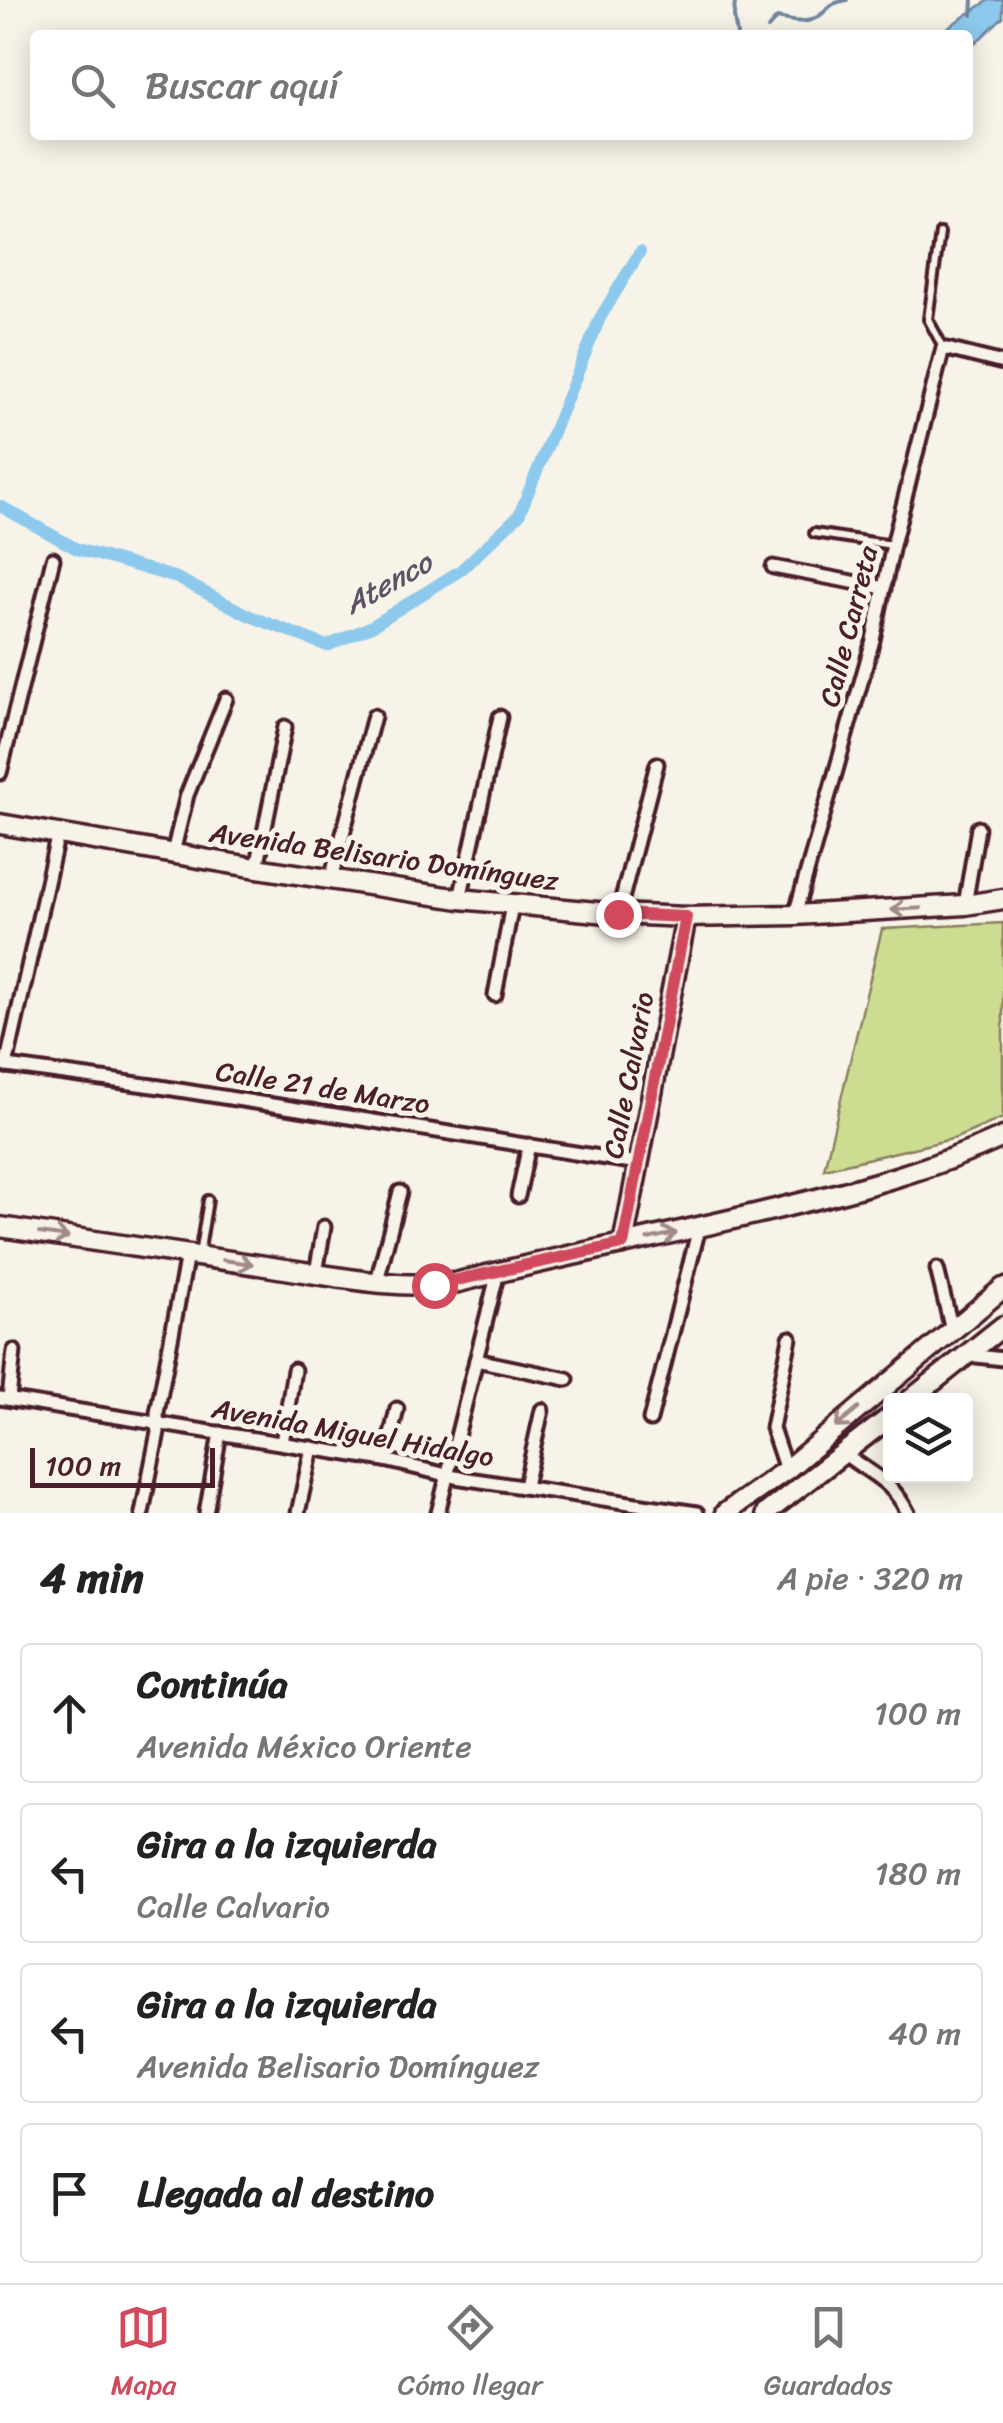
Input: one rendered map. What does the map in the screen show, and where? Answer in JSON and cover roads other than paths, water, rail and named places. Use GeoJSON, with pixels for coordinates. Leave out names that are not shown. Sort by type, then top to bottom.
{"type":"FeatureCollection","features":[{"type":"Feature","properties":{"kind":"main road","name":"Avenida Belisario Domínguez"},"geometry":{"type":"LineString","coordinates":[[0,824],[460,899],[618,914],[795,915],[965,905],[1003,899]]}},
{"type":"Feature","properties":{"kind":"main road","name":"Calle Calvario"},"geometry":{"type":"LineString","coordinates":[[623,1244],[686,917]]}},
{"type":"Feature","properties":{"kind":"main road"},"geometry":{"type":"LineString","coordinates":[[0,1227],[316,1274],[434,1285],[699,1228],[896,1177],[1003,1136]]}},
{"type":"Feature","properties":{"kind":"main road"},"geometry":{"type":"LineString","coordinates":[[725,1513],[786,1470],[1003,1288]]}},
{"type":"Feature","properties":{"kind":"main road"},"geometry":{"type":"LineString","coordinates":[[919,1393],[1003,1326]]}},
{"type":"Feature","properties":{"kind":"main road"},"geometry":{"type":"LineString","coordinates":[[766,1513],[883,1422]]}},
{"type":"Feature","properties":{"kind":"street"},"geometry":{"type":"LineString","coordinates":[[943,348],[1003,363]]}},
{"type":"Feature","properties":{"kind":"street","name":"Calle Carreta"},"geometry":{"type":"LineString","coordinates":[[795,915],[873,640],[943,348]]}},
{"type":"Feature","properties":{"kind":"street"},"geometry":{"type":"LineString","coordinates":[[0,773],[53,560]]}},
{"type":"Feature","properties":{"kind":"street"},"geometry":{"type":"LineString","coordinates":[[773,567],[884,588]]}},
{"type":"Feature","properties":{"kind":"street"},"geometry":{"type":"LineString","coordinates":[[172,853],[187,795],[226,699]]}},
{"type":"Feature","properties":{"kind":"street"},"geometry":{"type":"LineString","coordinates":[[331,879],[374,716]]}},
{"type":"Feature","properties":{"kind":"street"},"geometry":{"type":"LineString","coordinates":[[460,899],[500,717]]}},
{"type":"Feature","properties":{"kind":"street"},"geometry":{"type":"LineString","coordinates":[[256,868],[285,726]]}},
{"type":"Feature","properties":{"kind":"street"},"geometry":{"type":"LineString","coordinates":[[618,914],[657,764]]}},
{"type":"Feature","properties":{"kind":"street"},"geometry":{"type":"LineString","coordinates":[[965,905],[978,828]]}},
{"type":"Feature","properties":{"kind":"street"},"geometry":{"type":"LineString","coordinates":[[3,1066],[58,833]]}},
{"type":"Feature","properties":{"kind":"street"},"geometry":{"type":"LineString","coordinates":[[495,995],[512,905]]}},
{"type":"Feature","properties":{"kind":"street","name":"Calle 21 de Marzo"},"geometry":{"type":"LineString","coordinates":[[3,1066],[160,1086],[638,1164]]}},
{"type":"Feature","properties":{"kind":"street"},"geometry":{"type":"LineString","coordinates":[[518,1196],[529,1145]]}},
{"type":"Feature","properties":{"kind":"street"},"geometry":{"type":"LineString","coordinates":[[377,1282],[400,1192]]}},
{"type":"Feature","properties":{"kind":"street"},"geometry":{"type":"LineString","coordinates":[[316,1274],[324,1227]]}},
{"type":"Feature","properties":{"kind":"street"},"geometry":{"type":"LineString","coordinates":[[650,1420],[699,1228]]}},
{"type":"Feature","properties":{"kind":"street"},"geometry":{"type":"LineString","coordinates":[[142,1513],[157,1413],[193,1256]]}},
{"type":"Feature","properties":{"kind":"street"},"geometry":{"type":"LineString","coordinates":[[937,1269],[952,1330]]}},
{"type":"Feature","properties":{"kind":"street"},"geometry":{"type":"LineString","coordinates":[[438,1513],[498,1272]]}},
{"type":"Feature","properties":{"kind":"street"},"geometry":{"type":"LineString","coordinates":[[786,1470],[772,1428],[790,1338]]}},
{"type":"Feature","properties":{"kind":"street"},"geometry":{"type":"LineString","coordinates":[[4,1398],[14,1351]]}},
{"type":"Feature","properties":{"kind":"street"},"geometry":{"type":"LineString","coordinates":[[968,1355],[1003,1359]]}},
{"type":"Feature","properties":{"kind":"street"},"geometry":{"type":"LineString","coordinates":[[476,1360],[567,1379]]}},
{"type":"Feature","properties":{"kind":"street"},"geometry":{"type":"LineString","coordinates":[[282,1443],[294,1370]]}},
{"type":"Feature","properties":{"kind":"street","name":"Avenida Miguel Hidalgo"},"geometry":{"type":"LineString","coordinates":[[4,1398],[385,1460],[455,1477],[698,1513]]}},
{"type":"Feature","properties":{"kind":"street"},"geometry":{"type":"LineString","coordinates":[[385,1460],[396,1409]]}},
{"type":"Feature","properties":{"kind":"street"},"geometry":{"type":"LineString","coordinates":[[525,1486],[542,1410]]}},
{"type":"Feature","properties":{"kind":"street"},"geometry":{"type":"LineString","coordinates":[[206,1513],[220,1433]]}},
{"type":"Feature","properties":{"kind":"street"},"geometry":{"type":"LineString","coordinates":[[298,1513],[312,1448]]}},
{"type":"Feature","properties":{"kind":"street"},"geometry":{"type":"LineString","coordinates":[[845,1454],[878,1475],[900,1498],[908,1513]]}},
{"type":"Feature","properties":{"kind":"lane"},"geometry":{"type":"LineString","coordinates":[[940,233],[928,319],[943,348]]}},
{"type":"Feature","properties":{"kind":"lane"},"geometry":{"type":"LineString","coordinates":[[814,533],[893,545]]}},
{"type":"Feature","properties":{"kind":"lane"},"geometry":{"type":"LineString","coordinates":[[193,1256],[208,1200]]}},
{"type":"Feature","properties":{"kind":"water"},"geometry":{"type":"Polygon","coordinates":[[[989,0],[1003,0],[1003,17],[973,45],[973,30],[944,30],[989,0]]]}},
{"type":"Feature","properties":{"kind":"waterway"},"geometry":{"type":"LineString","coordinates":[[735,0],[736,30]]}},
{"type":"Feature","properties":{"kind":"waterway"},"geometry":{"type":"LineString","coordinates":[[768,28],[777,18],[809,21],[833,4],[847,0]]}},
{"type":"Feature","properties":{"kind":"waterway"},"geometry":{"type":"LineString","coordinates":[[972,15],[973,0]]}},
{"type":"Feature","properties":{"kind":"waterway","name":"Atenco"},"geometry":{"type":"LineString","coordinates":[[0,506],[77,549],[177,578],[250,616],[327,646],[372,626],[461,570],[519,515],[600,318],[640,252]]}}]}
